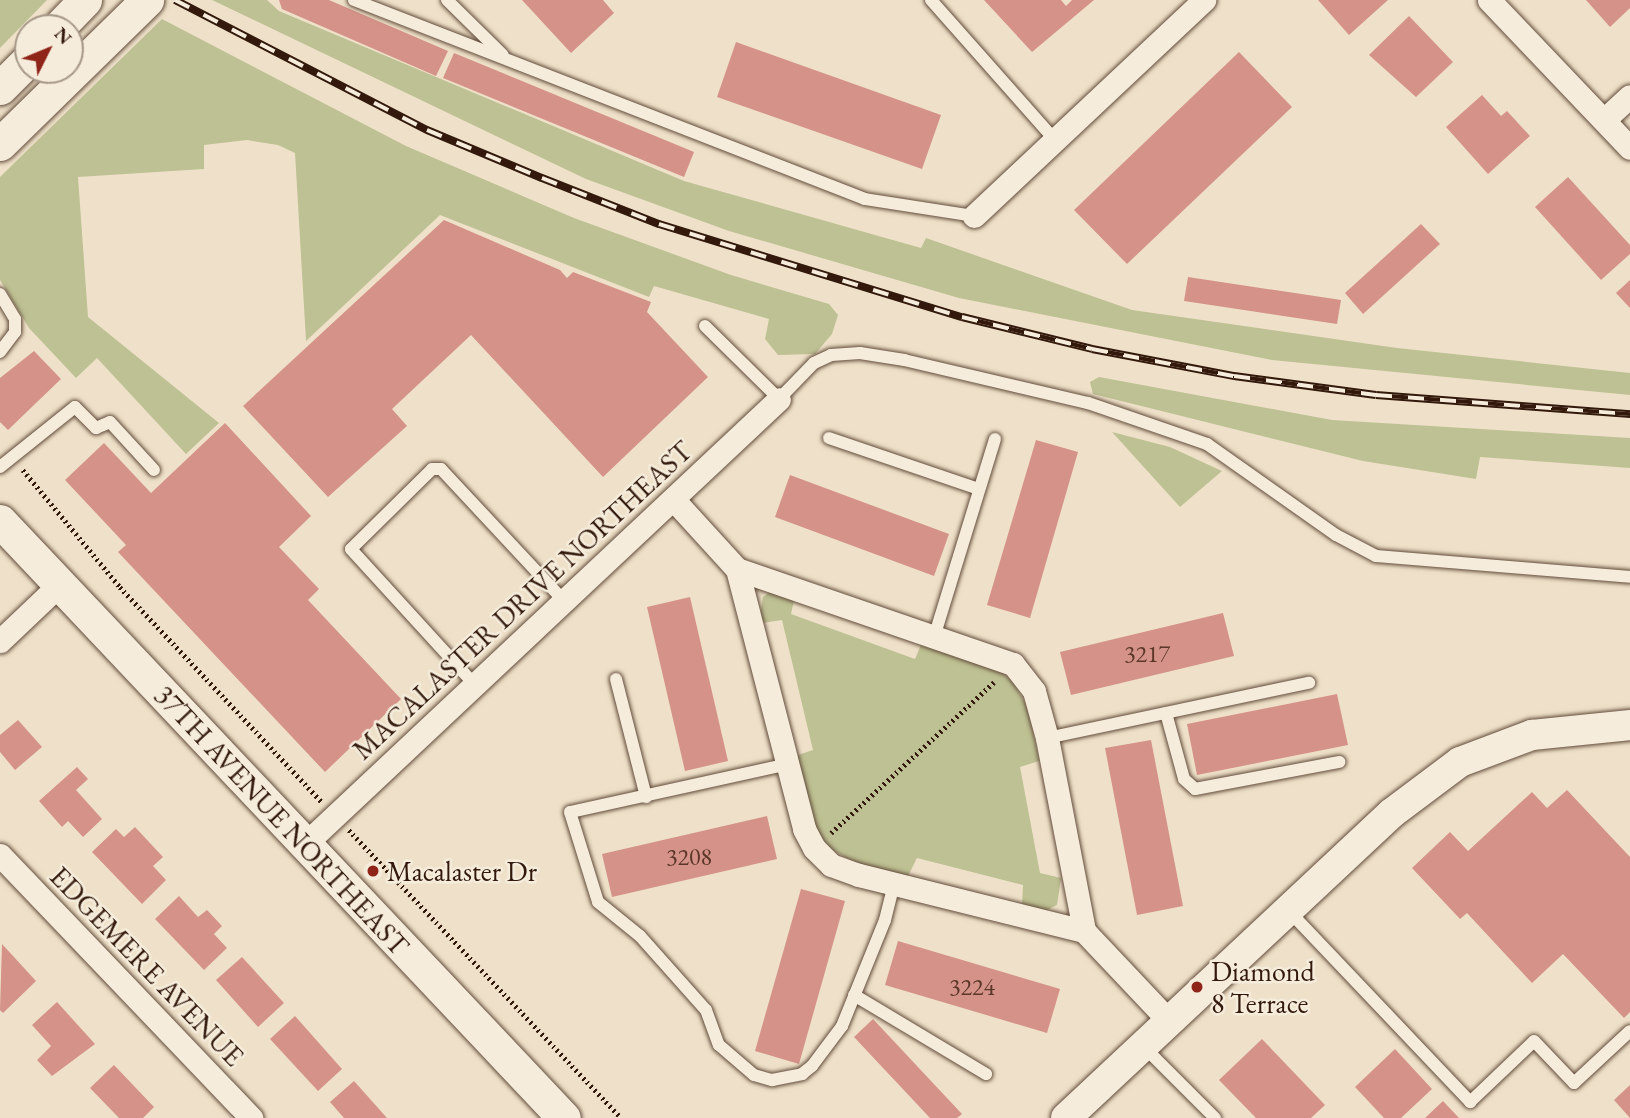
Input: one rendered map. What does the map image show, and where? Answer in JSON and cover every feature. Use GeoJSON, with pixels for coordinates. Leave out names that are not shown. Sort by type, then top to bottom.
{"type":"FeatureCollection","features":[{"type":"Feature","properties":{"kind":"main road"},"geometry":{"type":"LineString","coordinates":[[0,144],[147,0]]}},
{"type":"Feature","properties":{"kind":"main road"},"geometry":{"type":"LineString","coordinates":[[0,88],[14,74]]}},
{"type":"Feature","properties":{"kind":"main road","name":"37TH AVENUE NORTHEAST"},"geometry":{"type":"LineString","coordinates":[[0,522],[564,1118]]}},
{"type":"Feature","properties":{"kind":"street"},"geometry":{"type":"LineString","coordinates":[[974,216],[1204,0]]}},
{"type":"Feature","properties":{"kind":"street"},"geometry":{"type":"LineString","coordinates":[[1489,0],[1630,148]]}},
{"type":"Feature","properties":{"kind":"street"},"geometry":{"type":"LineString","coordinates":[[1604,120],[1630,96]]}},
{"type":"Feature","properties":{"kind":"street","name":"MACALASTER DRIVE NORTHEAST"},"geometry":{"type":"LineString","coordinates":[[305,844],[779,398]]}},
{"type":"Feature","properties":{"kind":"street"},"geometry":{"type":"LineString","coordinates":[[673,499],[737,569],[804,830],[814,848],[831,864],[894,884],[1084,931],[1170,1021]]}},
{"type":"Feature","properties":{"kind":"street"},"geometry":{"type":"LineString","coordinates":[[737,569],[935,634],[1013,664],[1034,691],[1046,738],[1084,931]]}},
{"type":"Feature","properties":{"kind":"street"},"geometry":{"type":"LineString","coordinates":[[0,640],[60,584]]}},
{"type":"Feature","properties":{"kind":"street"},"geometry":{"type":"LineString","coordinates":[[1066,1118],[1392,813],[1460,762],[1532,735],[1630,725]]}},
{"type":"Feature","properties":{"kind":"street","name":"EDGEMERE AVENUE"},"geometry":{"type":"LineString","coordinates":[[0,855],[251,1118]]}},
{"type":"Feature","properties":{"kind":"lane"},"geometry":{"type":"LineString","coordinates":[[354,0],[865,199],[974,216]]}},
{"type":"Feature","properties":{"kind":"lane"},"geometry":{"type":"LineString","coordinates":[[447,0],[505,58]]}},
{"type":"Feature","properties":{"kind":"lane"},"geometry":{"type":"LineString","coordinates":[[931,0],[1055,140]]}},
{"type":"Feature","properties":{"kind":"lane"},"geometry":{"type":"LineString","coordinates":[[0,294],[12,311],[15,332],[0,352]]}},
{"type":"Feature","properties":{"kind":"lane"},"geometry":{"type":"LineString","coordinates":[[705,326],[779,398],[814,363],[831,355],[860,353],[904,360],[1088,404],[1207,444],[1336,535],[1376,556],[1630,577]]}},
{"type":"Feature","properties":{"kind":"lane"},"geometry":{"type":"LineString","coordinates":[[0,467],[75,407],[96,428],[110,422],[153,470]]}},
{"type":"Feature","properties":{"kind":"lane"},"geometry":{"type":"LineString","coordinates":[[829,438],[979,489]]}},
{"type":"Feature","properties":{"kind":"lane"},"geometry":{"type":"LineString","coordinates":[[935,634],[976,513],[979,489],[995,439]]}},
{"type":"Feature","properties":{"kind":"lane"},"geometry":{"type":"LineString","coordinates":[[475,685],[351,549],[432,469],[441,470],[564,601]]}},
{"type":"Feature","properties":{"kind":"lane"},"geometry":{"type":"LineString","coordinates":[[616,679],[646,797]]}},
{"type":"Feature","properties":{"kind":"lane"},"geometry":{"type":"LineString","coordinates":[[1046,738],[1309,683]]}},
{"type":"Feature","properties":{"kind":"lane"},"geometry":{"type":"LineString","coordinates":[[1166,713],[1184,779],[1195,789],[1339,762]]}},
{"type":"Feature","properties":{"kind":"lane"},"geometry":{"type":"LineString","coordinates":[[789,764],[570,812],[598,902],[640,936],[706,1010],[719,1045],[728,1055],[754,1075],[772,1080],[802,1074],[842,1026],[885,920],[894,884]]}},
{"type":"Feature","properties":{"kind":"lane"},"geometry":{"type":"LineString","coordinates":[[1288,909],[1470,1102],[1534,1041],[1574,1083],[1630,1031]]}},
{"type":"Feature","properties":{"kind":"lane"},"geometry":{"type":"LineString","coordinates":[[854,995],[986,1074]]}},
{"type":"Feature","properties":{"kind":"lane"},"geometry":{"type":"LineString","coordinates":[[1143,1046],[1215,1118]]}},
{"type":"Feature","properties":{"kind":"path"},"geometry":{"type":"LineString","coordinates":[[12,456],[120,587],[313,792]]}},
{"type":"Feature","properties":{"kind":"path"},"geometry":{"type":"LineString","coordinates":[[814,848],[1013,664]]}},
{"type":"Feature","properties":{"kind":"path"},"geometry":{"type":"LineString","coordinates":[[353,834],[621,1118]]}},
{"type":"Feature","properties":{"kind":"green space"},"geometry":{"type":"Polygon","coordinates":[[[0,0],[47,0],[33,14],[14,14],[14,34],[0,48],[0,0]]]}},
{"type":"Feature","properties":{"kind":"green space"},"geometry":{"type":"Polygon","coordinates":[[[212,0],[267,0],[279,11],[684,181],[921,248],[926,238],[1132,310],[1397,348],[1630,373],[1630,395],[1272,360],[959,298],[729,231],[586,179],[212,0]]]}},
{"type":"Feature","properties":{"kind":"green space"},"geometry":{"type":"Polygon","coordinates":[[[162,19],[406,146],[574,218],[731,275],[829,304],[838,315],[832,334],[815,354],[778,355],[765,339],[769,319],[654,286],[649,297],[440,215],[306,341],[295,153],[278,145],[247,140],[204,145],[204,169],[78,177],[88,317],[219,423],[186,454],[97,358],[76,378],[29,328],[0,280],[0,177],[162,19]]]}},
{"type":"Feature","properties":{"kind":"green space"},"geometry":{"type":"Polygon","coordinates":[[[1099,377],[1332,420],[1630,438],[1630,468],[1480,457],[1476,479],[1363,461],[1093,394],[1090,382],[1099,377]]]}},
{"type":"Feature","properties":{"kind":"green space"},"geometry":{"type":"Polygon","coordinates":[[[1112,432],[1170,447],[1222,471],[1180,507],[1112,432]]]}},
{"type":"Feature","properties":{"kind":"green space"},"geometry":{"type":"Polygon","coordinates":[[[776,588],[795,596],[791,614],[915,659],[923,640],[993,665],[1013,682],[1028,708],[1039,761],[1020,767],[1040,873],[1061,878],[1057,905],[1045,911],[1022,906],[1023,885],[917,858],[907,878],[852,861],[831,849],[815,828],[795,756],[813,750],[782,620],[762,623],[760,617],[763,597],[776,588]]]}},
{"type":"Feature","properties":{"kind":"building"},"geometry":{"type":"Polygon","coordinates":[[[279,0],[329,0],[448,51],[436,76],[282,9],[279,0]]]}},
{"type":"Feature","properties":{"kind":"building"},"geometry":{"type":"Polygon","coordinates":[[[522,0],[603,0],[614,13],[571,53],[522,0]]]}},
{"type":"Feature","properties":{"kind":"building"},"geometry":{"type":"Polygon","coordinates":[[[984,0],[1061,0],[1066,6],[1072,0],[1094,0],[1032,52],[984,0]]]}},
{"type":"Feature","properties":{"kind":"building"},"geometry":{"type":"Polygon","coordinates":[[[1318,0],[1388,0],[1349,35],[1318,0]]]}},
{"type":"Feature","properties":{"kind":"building"},"geometry":{"type":"Polygon","coordinates":[[[1586,0],[1630,0],[1630,8],[1610,27],[1586,0]]]}},
{"type":"Feature","properties":{"kind":"building"},"geometry":{"type":"Polygon","coordinates":[[[1409,16],[1453,62],[1416,97],[1369,55],[1409,16]]]}},
{"type":"Feature","properties":{"kind":"building"},"geometry":{"type":"Polygon","coordinates":[[[736,42],[941,115],[922,169],[717,97],[736,42]]]}},
{"type":"Feature","properties":{"kind":"building"},"geometry":{"type":"Polygon","coordinates":[[[1239,52],[1292,107],[1127,264],[1074,210],[1239,52]]]}},
{"type":"Feature","properties":{"kind":"building"},"geometry":{"type":"Polygon","coordinates":[[[454,53],[694,152],[684,177],[443,78],[454,53]]]}},
{"type":"Feature","properties":{"kind":"building"},"geometry":{"type":"Polygon","coordinates":[[[1482,95],[1501,116],[1507,111],[1530,136],[1488,174],[1446,127],[1482,95]]]}},
{"type":"Feature","properties":{"kind":"building"},"geometry":{"type":"Polygon","coordinates":[[[1568,177],[1630,245],[1630,254],[1601,280],[1535,207],[1568,177]]]}},
{"type":"Feature","properties":{"kind":"building"},"geometry":{"type":"Polygon","coordinates":[[[444,220],[560,270],[567,278],[573,272],[651,302],[647,312],[708,377],[603,477],[471,335],[392,409],[407,426],[328,497],[243,406],[444,220]]]}},
{"type":"Feature","properties":{"kind":"building"},"geometry":{"type":"Polygon","coordinates":[[[1421,224],[1440,244],[1363,314],[1345,293],[1421,224]]]}},
{"type":"Feature","properties":{"kind":"building"},"geometry":{"type":"Polygon","coordinates":[[[1188,277],[1341,300],[1337,324],[1184,301],[1188,277]]]}},
{"type":"Feature","properties":{"kind":"building"},"geometry":{"type":"Polygon","coordinates":[[[1630,280],[1630,308],[1616,293],[1630,280]]]}},
{"type":"Feature","properties":{"kind":"building"},"geometry":{"type":"Polygon","coordinates":[[[34,351],[61,379],[8,430],[0,422],[0,378],[34,351]]]}},
{"type":"Feature","properties":{"kind":"building"},"geometry":{"type":"Polygon","coordinates":[[[225,423],[311,516],[279,547],[319,589],[308,600],[401,699],[325,772],[118,552],[126,545],[65,480],[104,443],[151,493],[225,423]]]}},
{"type":"Feature","properties":{"kind":"building"},"geometry":{"type":"Polygon","coordinates":[[[1036,440],[1078,452],[1030,618],[987,605],[1036,440]]]}},
{"type":"Feature","properties":{"kind":"building"},"geometry":{"type":"Polygon","coordinates":[[[790,475],[949,534],[934,576],[775,517],[790,475]]]}},
{"type":"Feature","properties":{"kind":"building"},"geometry":{"type":"Polygon","coordinates":[[[690,597],[728,761],[685,771],[647,607],[690,597]]]}},
{"type":"Feature","properties":{"kind":"building"},"geometry":{"type":"Polygon","coordinates":[[[1223,613],[1234,656],[1071,695],[1060,652],[1223,613]]]}},
{"type":"Feature","properties":{"kind":"building"},"geometry":{"type":"Polygon","coordinates":[[[1337,694],[1348,745],[1197,775],[1187,724],[1337,694]]]}},
{"type":"Feature","properties":{"kind":"building"},"geometry":{"type":"Polygon","coordinates":[[[18,720],[42,747],[15,770],[0,752],[0,735],[18,720]]]}},
{"type":"Feature","properties":{"kind":"building"},"geometry":{"type":"Polygon","coordinates":[[[1151,740],[1183,906],[1137,915],[1105,748],[1151,740]]]}},
{"type":"Feature","properties":{"kind":"building"},"geometry":{"type":"Polygon","coordinates":[[[77,767],[88,779],[76,790],[102,819],[83,837],[68,821],[62,827],[39,801],[77,767]]]}},
{"type":"Feature","properties":{"kind":"building"},"geometry":{"type":"Polygon","coordinates":[[[1567,790],[1630,857],[1630,1012],[1624,1018],[1563,954],[1532,983],[1467,913],[1460,919],[1412,868],[1450,832],[1468,851],[1532,792],[1547,808],[1567,790]]]}},
{"type":"Feature","properties":{"kind":"building"},"geometry":{"type":"Polygon","coordinates":[[[767,816],[777,859],[612,897],[602,854],[767,816]]]}},
{"type":"Feature","properties":{"kind":"building"},"geometry":{"type":"Polygon","coordinates":[[[135,827],[163,857],[153,866],[166,880],[142,904],[92,852],[116,829],[124,837],[135,827]]]}},
{"type":"Feature","properties":{"kind":"building"},"geometry":{"type":"Polygon","coordinates":[[[801,889],[845,901],[799,1064],[755,1051],[801,889]]]}},
{"type":"Feature","properties":{"kind":"building"},"geometry":{"type":"Polygon","coordinates":[[[179,896],[198,917],[207,910],[222,926],[214,934],[227,948],[204,970],[155,919],[179,896]]]}},
{"type":"Feature","properties":{"kind":"building"},"geometry":{"type":"Polygon","coordinates":[[[898,941],[1060,989],[1047,1033],[885,985],[898,941]]]}},
{"type":"Feature","properties":{"kind":"building"},"geometry":{"type":"Polygon","coordinates":[[[2,944],[36,981],[3,1013],[0,1010],[2,944]]]}},
{"type":"Feature","properties":{"kind":"building"},"geometry":{"type":"Polygon","coordinates":[[[242,957],[284,1003],[258,1027],[216,980],[242,957]]]}},
{"type":"Feature","properties":{"kind":"building"},"geometry":{"type":"Polygon","coordinates":[[[57,1002],[95,1044],[52,1076],[37,1060],[51,1046],[32,1025],[57,1002]]]}},
{"type":"Feature","properties":{"kind":"building"},"geometry":{"type":"Polygon","coordinates":[[[295,1016],[342,1069],[318,1091],[270,1039],[295,1016]]]}},
{"type":"Feature","properties":{"kind":"building"},"geometry":{"type":"Polygon","coordinates":[[[873,1019],[962,1114],[957,1118],[930,1118],[854,1037],[873,1019]]]}},
{"type":"Feature","properties":{"kind":"building"},"geometry":{"type":"Polygon","coordinates":[[[1262,1039],[1325,1105],[1311,1118],[1256,1118],[1219,1080],[1262,1039]]]}},
{"type":"Feature","properties":{"kind":"building"},"geometry":{"type":"Polygon","coordinates":[[[1395,1049],[1432,1089],[1401,1118],[1384,1118],[1355,1087],[1395,1049]]]}},
{"type":"Feature","properties":{"kind":"building"},"geometry":{"type":"Polygon","coordinates":[[[114,1065],[154,1107],[143,1118],[119,1118],[90,1088],[114,1065]]]}},
{"type":"Feature","properties":{"kind":"building"},"geometry":{"type":"Polygon","coordinates":[[[354,1081],[387,1118],[344,1118],[330,1102],[354,1081]]]}},
{"type":"Feature","properties":{"kind":"building"},"geometry":{"type":"Polygon","coordinates":[[[1630,1085],[1630,1118],[1614,1100],[1630,1085]]]}},
{"type":"Feature","properties":{"kind":"building"},"geometry":{"type":"Polygon","coordinates":[[[1443,1101],[1459,1118],[1425,1118],[1443,1101]]]}},
{"type":"Feature","properties":{"kind":"railway"},"geometry":{"type":"LineString","coordinates":[[175,0],[427,130],[542,178],[659,224],[962,317],[1092,349],[1234,376],[1376,395],[1630,414]]}},
{"type":"Feature","properties":{"kind":"place","name":"Macalaster Dr"},"geometry":{"type":"Point","coordinates":[373,871]}},
{"type":"Feature","properties":{"kind":"place","name":"Diamond 8 Terrace"},"geometry":{"type":"Point","coordinates":[1197,987]}}]}
